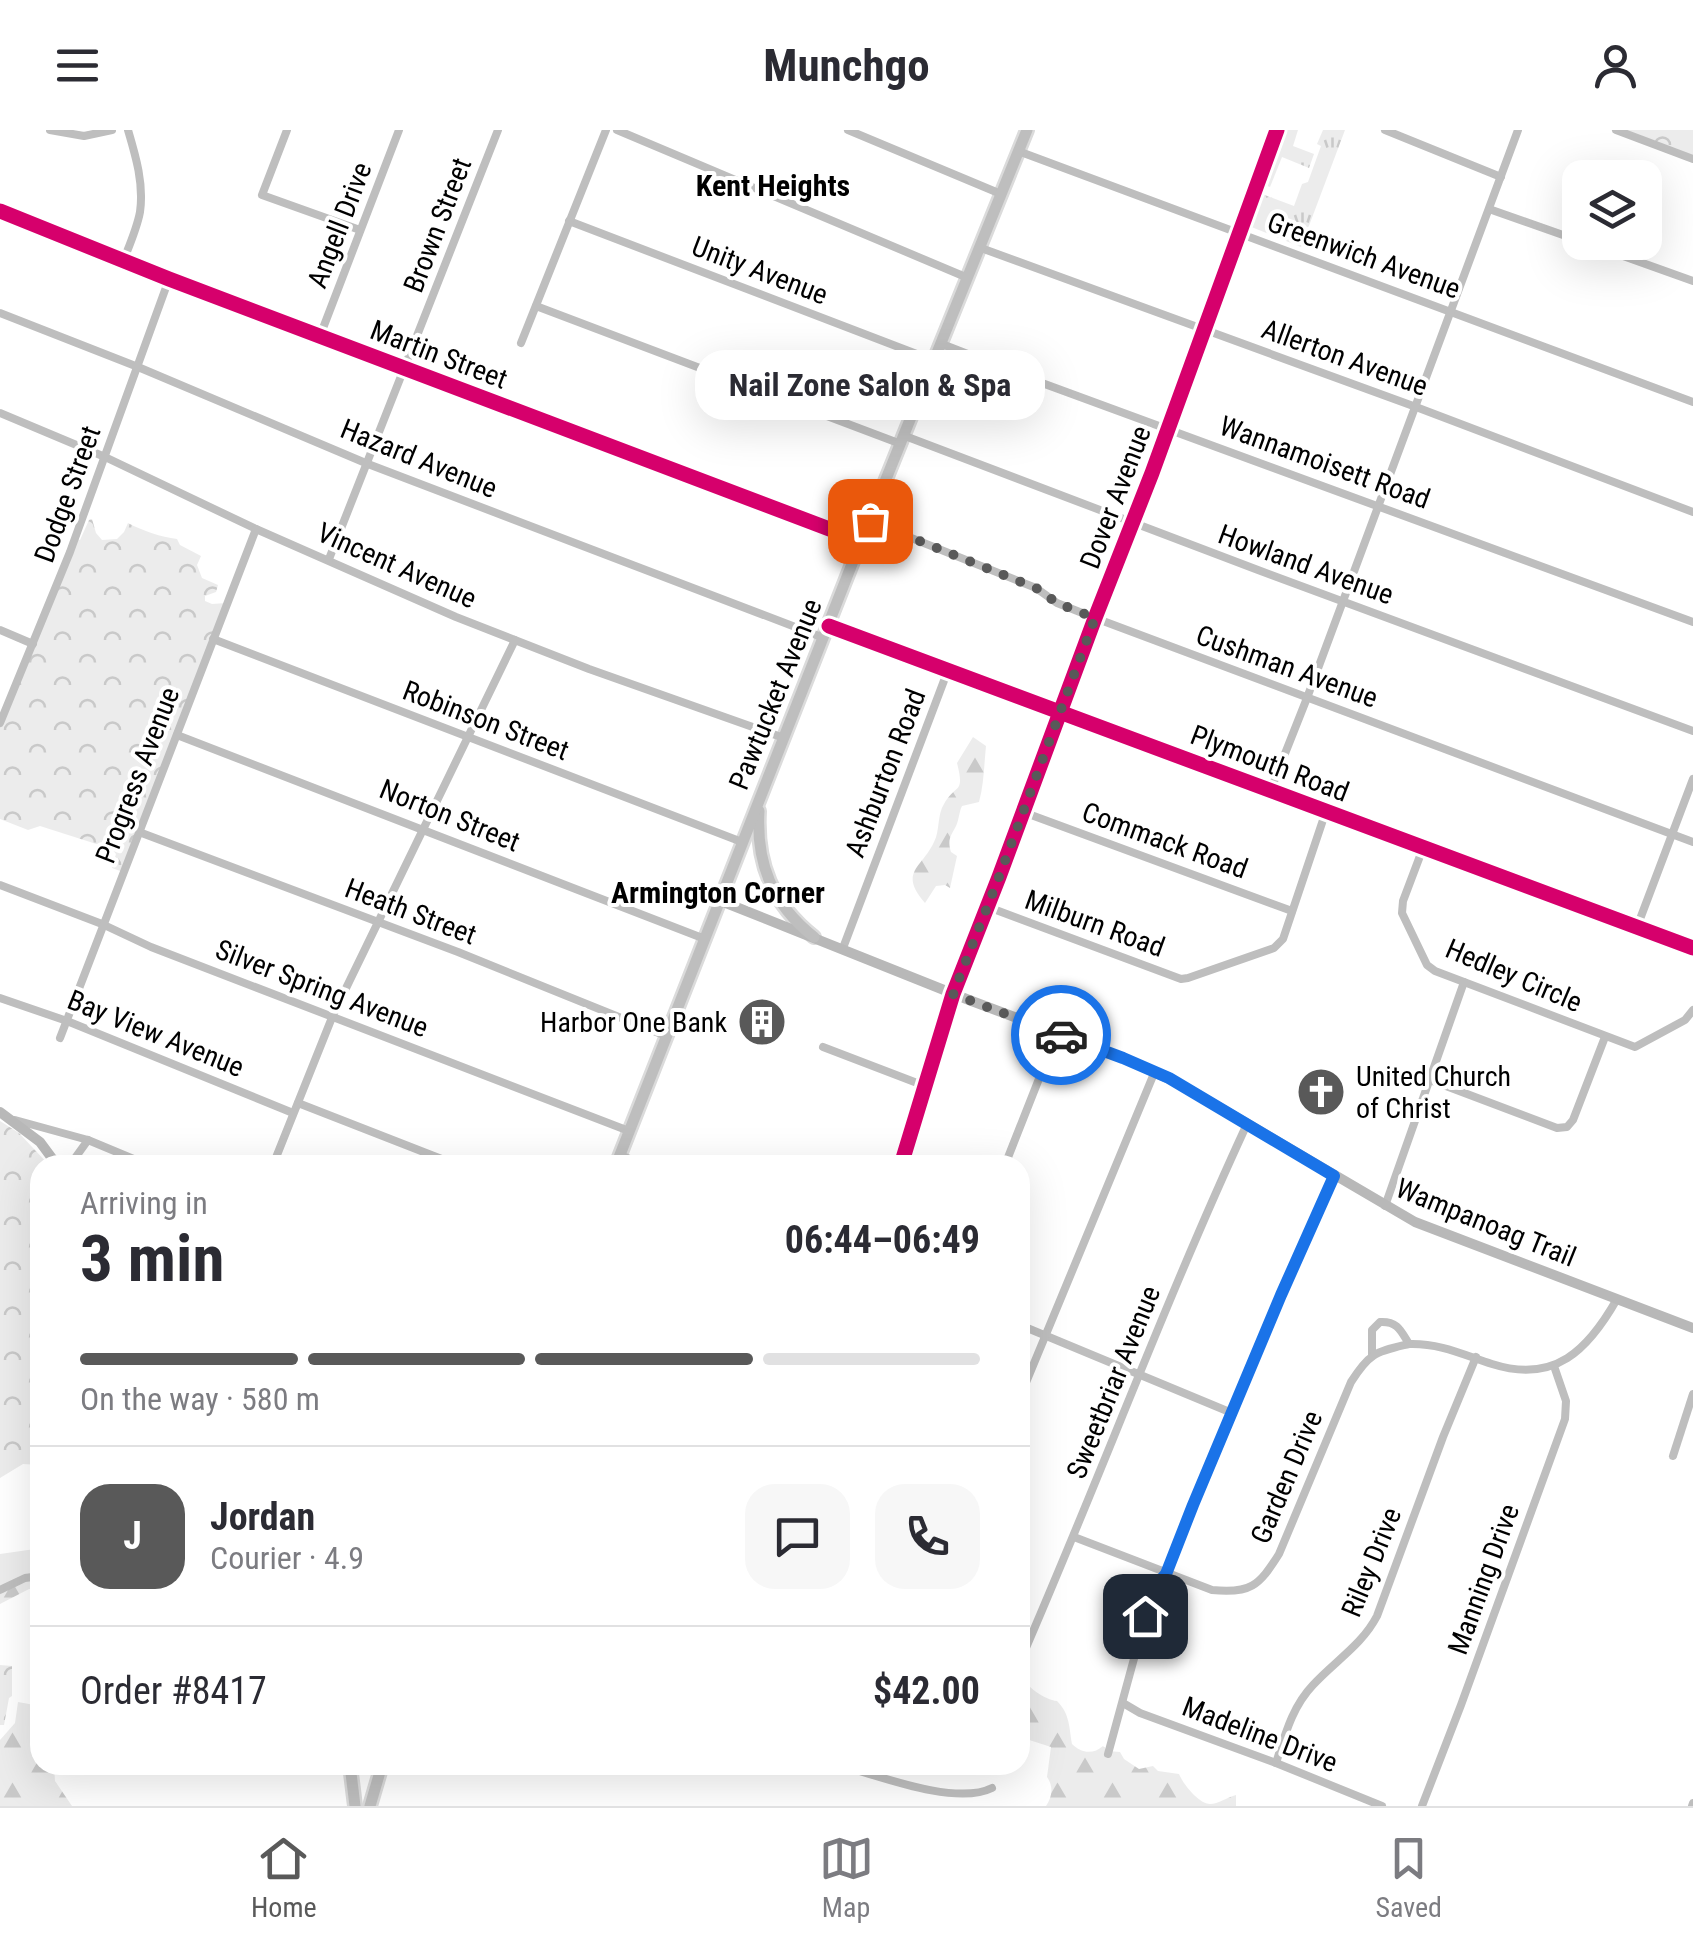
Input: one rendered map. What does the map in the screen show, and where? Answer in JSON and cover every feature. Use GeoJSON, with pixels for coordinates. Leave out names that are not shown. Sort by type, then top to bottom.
{"type":"FeatureCollection","features":[{"type":"Feature","properties":{"kind":"main road","name":"Pawtucket Avenue"},"geometry":{"type":"LineString","coordinates":[[620,1155],[1027,130]]}},
{"type":"Feature","properties":{"kind":"main road"},"geometry":{"type":"LineString","coordinates":[[759,801],[759,845],[766,874],[785,908],[814,937]]}},
{"type":"Feature","properties":{"kind":"main road","name":"Wampanoag Trail"},"geometry":{"type":"LineString","coordinates":[[720,901],[1155,1072],[1385,1206],[1432,1229],[1693,1328]]}},
{"type":"Feature","properties":{"kind":"main road"},"geometry":{"type":"LineString","coordinates":[[5,1116],[51,1155]]}},
{"type":"Feature","properties":{"kind":"main road"},"geometry":{"type":"LineString","coordinates":[[351,1775],[355,1806]]}},
{"type":"Feature","properties":{"kind":"main road"},"geometry":{"type":"LineString","coordinates":[[370,1806],[379,1775]]}},
{"type":"Feature","properties":{"kind":"street"},"geometry":{"type":"LineString","coordinates":[[50,130],[84,136],[112,130]]}},
{"type":"Feature","properties":{"kind":"street"},"geometry":{"type":"LineString","coordinates":[[124,260],[140,214],[141,195],[140,172],[128,130]]}},
{"type":"Feature","properties":{"kind":"street"},"geometry":{"type":"LineString","coordinates":[[287,130],[262,194],[360,230]]}},
{"type":"Feature","properties":{"kind":"street","name":"Angell Drive"},"geometry":{"type":"LineString","coordinates":[[320,336],[399,130]]}},
{"type":"Feature","properties":{"kind":"street","name":"Brown Street"},"geometry":{"type":"LineString","coordinates":[[328,559],[498,130]]}},
{"type":"Feature","properties":{"kind":"street"},"geometry":{"type":"LineString","coordinates":[[521,343],[606,130]]}},
{"type":"Feature","properties":{"kind":"street"},"geometry":{"type":"LineString","coordinates":[[616,130],[968,278]]}},
{"type":"Feature","properties":{"kind":"street"},"geometry":{"type":"LineString","coordinates":[[848,130],[1001,194]]}},
{"type":"Feature","properties":{"kind":"street","name":"Dover Avenue"},"geometry":{"type":"LineString","coordinates":[[904,1155],[953,994],[1277,130]]}},
{"type":"Feature","properties":{"kind":"street"},"geometry":{"type":"LineString","coordinates":[[1386,130],[1501,177]]}},
{"type":"Feature","properties":{"kind":"street"},"geometry":{"type":"LineString","coordinates":[[1271,790],[1518,130]]}},
{"type":"Feature","properties":{"kind":"street"},"geometry":{"type":"LineString","coordinates":[[1616,130],[1693,159]]}},
{"type":"Feature","properties":{"kind":"street","name":"Greenwich Avenue"},"geometry":{"type":"LineString","coordinates":[[1018,151],[1693,402]]}},
{"type":"Feature","properties":{"kind":"street"},"geometry":{"type":"LineString","coordinates":[[1489,209],[1562,235]]}},
{"type":"Feature","properties":{"kind":"street","name":"Martin Street"},"geometry":{"type":"LineString","coordinates":[[0,212],[861,541]]}},
{"type":"Feature","properties":{"kind":"street","name":"Unity Avenue"},"geometry":{"type":"LineString","coordinates":[[569,221],[935,361]]}},
{"type":"Feature","properties":{"kind":"street","name":"Allerton Avenue"},"geometry":{"type":"LineString","coordinates":[[981,248],[1693,512]]}},
{"type":"Feature","properties":{"kind":"street"},"geometry":{"type":"LineString","coordinates":[[1633,260],[1693,281]]}},
{"type":"Feature","properties":{"kind":"street","name":"Dodge Street"},"geometry":{"type":"LineString","coordinates":[[0,723],[106,456],[169,279]]}},
{"type":"Feature","properties":{"kind":"street","name":"Howland Avenue"},"geometry":{"type":"LineString","coordinates":[[536,306],[1693,731]]}},
{"type":"Feature","properties":{"kind":"street","name":"Hazard Avenue"},"geometry":{"type":"LineString","coordinates":[[0,313],[368,464],[827,632]]}},
{"type":"Feature","properties":{"kind":"street","name":"Wannamoisett Road"},"geometry":{"type":"LineString","coordinates":[[942,344],[1693,622]]}},
{"type":"Feature","properties":{"kind":"street","name":"Vincent Avenue"},"geometry":{"type":"LineString","coordinates":[[0,413],[106,456],[385,588],[589,669],[784,738]]}},
{"type":"Feature","properties":{"kind":"street","name":"Cushman Avenue"},"geometry":{"type":"LineString","coordinates":[[870,521],[1036,588],[1057,603],[1095,618],[1693,842]]}},
{"type":"Feature","properties":{"kind":"street","name":"Progress Avenue"},"geometry":{"type":"LineString","coordinates":[[60,1038],[256,529]]}},
{"type":"Feature","properties":{"kind":"street"},"geometry":{"type":"LineString","coordinates":[[0,630],[33,644]]}},
{"type":"Feature","properties":{"kind":"street","name":"Plymouth Road"},"geometry":{"type":"LineString","coordinates":[[827,632],[948,670],[1693,948]]}},
{"type":"Feature","properties":{"kind":"street","name":"Robinson Street"},"geometry":{"type":"LineString","coordinates":[[213,639],[742,842]]}},
{"type":"Feature","properties":{"kind":"street"},"geometry":{"type":"LineString","coordinates":[[276,1155],[333,1015],[515,640]]}},
{"type":"Feature","properties":{"kind":"street","name":"Ashburton Road"},"geometry":{"type":"LineString","coordinates":[[843,948],[948,670]]}},
{"type":"Feature","properties":{"kind":"street","name":"Norton Street"},"geometry":{"type":"LineString","coordinates":[[177,735],[705,939]]}},
{"type":"Feature","properties":{"kind":"street"},"geometry":{"type":"LineString","coordinates":[[1637,927],[1693,778]]}},
{"type":"Feature","properties":{"kind":"street","name":"Milburn Road"},"geometry":{"type":"LineString","coordinates":[[988,907],[1182,980],[1274,948],[1283,940],[1326,811]]}},
{"type":"Feature","properties":{"kind":"street","name":"Commack Road"},"geometry":{"type":"LineString","coordinates":[[1022,812],[1292,910]]}},
{"type":"Feature","properties":{"kind":"street","name":"Heath Street"},"geometry":{"type":"LineString","coordinates":[[139,832],[666,1036]]}},
{"type":"Feature","properties":{"kind":"street","name":"Hedley Circle"},"geometry":{"type":"LineString","coordinates":[[1423,848],[1402,913],[1426,964],[1435,971],[1634,1047],[1685,1020],[1693,1010]]}},
{"type":"Feature","properties":{"kind":"street","name":"Silver Spring Avenue"},"geometry":{"type":"LineString","coordinates":[[0,885],[150,947],[629,1131]]}},
{"type":"Feature","properties":{"kind":"street"},"geometry":{"type":"LineString","coordinates":[[1385,1206],[1464,982]]}},
{"type":"Feature","properties":{"kind":"street","name":"Bay View Avenue"},"geometry":{"type":"LineString","coordinates":[[0,998],[67,1020],[293,1113]]}},
{"type":"Feature","properties":{"kind":"street"},"geometry":{"type":"LineString","coordinates":[[1008,1155],[1058,1033]]}},
{"type":"Feature","properties":{"kind":"street"},"geometry":{"type":"LineString","coordinates":[[1430,1080],[1557,1128],[1567,1127],[1605,1036]]}},
{"type":"Feature","properties":{"kind":"street"},"geometry":{"type":"LineString","coordinates":[[823,1047],[925,1086]]}},
{"type":"Feature","properties":{"kind":"street"},"geometry":{"type":"LineString","coordinates":[[1030,1374],[1155,1072]]}},
{"type":"Feature","properties":{"kind":"street"},"geometry":{"type":"LineString","coordinates":[[298,1102],[431,1155]]}},
{"type":"Feature","properties":{"kind":"street"},"geometry":{"type":"LineString","coordinates":[[5,1116],[88,1140],[124,1155]]}},
{"type":"Feature","properties":{"kind":"street","name":"Sweetbriar Avenue"},"geometry":{"type":"LineString","coordinates":[[1030,1639],[1214,1194],[1247,1124]]}},
{"type":"Feature","properties":{"kind":"street"},"geometry":{"type":"LineString","coordinates":[[77,1155],[88,1140]]}},
{"type":"Feature","properties":{"kind":"street"},"geometry":{"type":"LineString","coordinates":[[1108,1754],[1153,1589],[1166,1574],[1334,1176]]}},
{"type":"Feature","properties":{"kind":"street"},"geometry":{"type":"LineString","coordinates":[[1554,1366],[1586,1345],[1617,1299]]}},
{"type":"Feature","properties":{"kind":"street","name":"Garden Drive"},"geometry":{"type":"LineString","coordinates":[[1372,1356],[1372,1330],[1380,1322],[1398,1325],[1409,1344]]}},
{"type":"Feature","properties":{"kind":"street"},"geometry":{"type":"LineString","coordinates":[[1030,1329],[1232,1413]]}},
{"type":"Feature","properties":{"kind":"street","name":"Garden Drive"},"geometry":{"type":"LineString","coordinates":[[1074,1537],[1212,1590],[1232,1592],[1248,1588],[1264,1578],[1279,1554],[1351,1382],[1368,1358],[1409,1344],[1426,1344],[1513,1369],[1554,1366]]}},
{"type":"Feature","properties":{"kind":"street","name":"Riley Drive"},"geometry":{"type":"LineString","coordinates":[[1276,1763],[1292,1714],[1301,1700],[1365,1636],[1378,1616],[1476,1357]]}},
{"type":"Feature","properties":{"kind":"street","name":"Manning Drive"},"geometry":{"type":"LineString","coordinates":[[1422,1806],[1565,1420],[1566,1400],[1554,1366]]}},
{"type":"Feature","properties":{"kind":"street"},"geometry":{"type":"LineString","coordinates":[[1672,1456],[1693,1394]]}},
{"type":"Feature","properties":{"kind":"street"},"geometry":{"type":"LineString","coordinates":[[0,1590],[30,1577]]}},
{"type":"Feature","properties":{"kind":"street","name":"Madeline Drive"},"geometry":{"type":"LineString","coordinates":[[1123,1704],[1382,1806]]}},
{"type":"Feature","properties":{"kind":"street"},"geometry":{"type":"LineString","coordinates":[[879,1775],[957,1795],[992,1788]]}},
{"type":"Feature","properties":{"kind":"green space"},"geometry":{"type":"Polygon","coordinates":[[[1286,130],[1298,130],[1293,146],[1314,154],[1309,168],[1282,157],[1270,187],[1265,185],[1286,130]]]}},
{"type":"Feature","properties":{"kind":"green space"},"geometry":{"type":"Polygon","coordinates":[[[1323,130],[1345,130],[1301,247],[1249,226],[1262,194],[1294,206],[1302,184],[1308,182],[1323,130]]]}},
{"type":"Feature","properties":{"kind":"green space"},"geometry":{"type":"Polygon","coordinates":[[[1621,130],[1693,130],[1693,156],[1621,130]]]}},
{"type":"Feature","properties":{"kind":"green space"},"geometry":{"type":"Polygon","coordinates":[[[92,519],[102,540],[117,539],[128,523],[177,539],[180,545],[201,556],[197,565],[202,578],[218,585],[216,592],[205,596],[205,601],[226,603],[123,872],[112,868],[116,854],[112,849],[40,826],[28,830],[0,819],[0,721],[75,538],[80,540],[92,519]]]}},
{"type":"Feature","properties":{"kind":"green space"},"geometry":{"type":"Polygon","coordinates":[[[973,737],[986,746],[979,802],[962,806],[950,838],[951,852],[957,856],[950,888],[936,886],[925,903],[917,893],[913,877],[936,838],[944,804],[960,784],[957,763],[973,737]]]}},
{"type":"Feature","properties":{"kind":"green space"},"geometry":{"type":"Polygon","coordinates":[[[0,1121],[19,1133],[40,1155],[30,1155],[30,1464],[23,1464],[0,1478],[0,1121]]]}},
{"type":"Feature","properties":{"kind":"green space"},"geometry":{"type":"Polygon","coordinates":[[[30,1550],[30,1589],[0,1604],[0,1554],[30,1550]]]}},
{"type":"Feature","properties":{"kind":"green space"},"geometry":{"type":"Polygon","coordinates":[[[0,1665],[12,1666],[12,1696],[4,1725],[0,1725],[0,1665]]]}},
{"type":"Feature","properties":{"kind":"green space"},"geometry":{"type":"Polygon","coordinates":[[[1030,1687],[1061,1706],[1072,1744],[1079,1749],[1091,1752],[1103,1746],[1108,1751],[1120,1752],[1139,1769],[1153,1766],[1158,1771],[1179,1774],[1201,1801],[1216,1803],[1236,1795],[1236,1806],[1046,1806],[1051,1792],[1047,1777],[1051,1747],[1030,1740],[1030,1687]]]}},
{"type":"Feature","properties":{"kind":"green space"},"geometry":{"type":"Polygon","coordinates":[[[18,1702],[30,1704],[30,1775],[55,1775],[72,1806],[0,1806],[0,1740],[15,1723],[18,1702]]]}},
{"type":"Feature","properties":{"kind":"cycle path"},"geometry":{"type":"LineString","coordinates":[[904,1155],[953,994],[1152,473],[1277,130]]}},
{"type":"Feature","properties":{"kind":"cycle path"},"geometry":{"type":"LineString","coordinates":[[0,211],[169,279],[861,541]]}},
{"type":"Feature","properties":{"kind":"cycle path"},"geometry":{"type":"LineString","coordinates":[[829,626],[1693,948]]}},
{"type":"Feature","properties":{"kind":"way so far"},"geometry":{"type":"LineString","coordinates":[[870,521],[1036,588],[1057,603],[1095,618],[953,994],[1061,1035]]}},
{"type":"Feature","properties":{"kind":"place","name":"Nail Zone Salon & Spa"},"geometry":{"type":"Point","coordinates":[870,521]}},
{"type":"Feature","properties":{"kind":"place","name":"Harbor One Bank"},"geometry":{"type":"Point","coordinates":[762,1022]}},
{"type":"Feature","properties":{"kind":"place","name":"United Church of Christ"},"geometry":{"type":"Point","coordinates":[1321,1092]}},
{"type":"Feature","properties":{"kind":"district","name":"Kent Heights"},"geometry":{"type":"Point","coordinates":[773,186]}},
{"type":"Feature","properties":{"kind":"district","name":"Armington Corner"},"geometry":{"type":"Point","coordinates":[718,893]}},
{"type":"Feature","properties":{"kind":"route"},"geometry":{"type":"LineString","coordinates":[[1061,1035],[1169,1078],[1334,1176],[1166,1574],[1153,1589],[1145,1616]]}}]}
